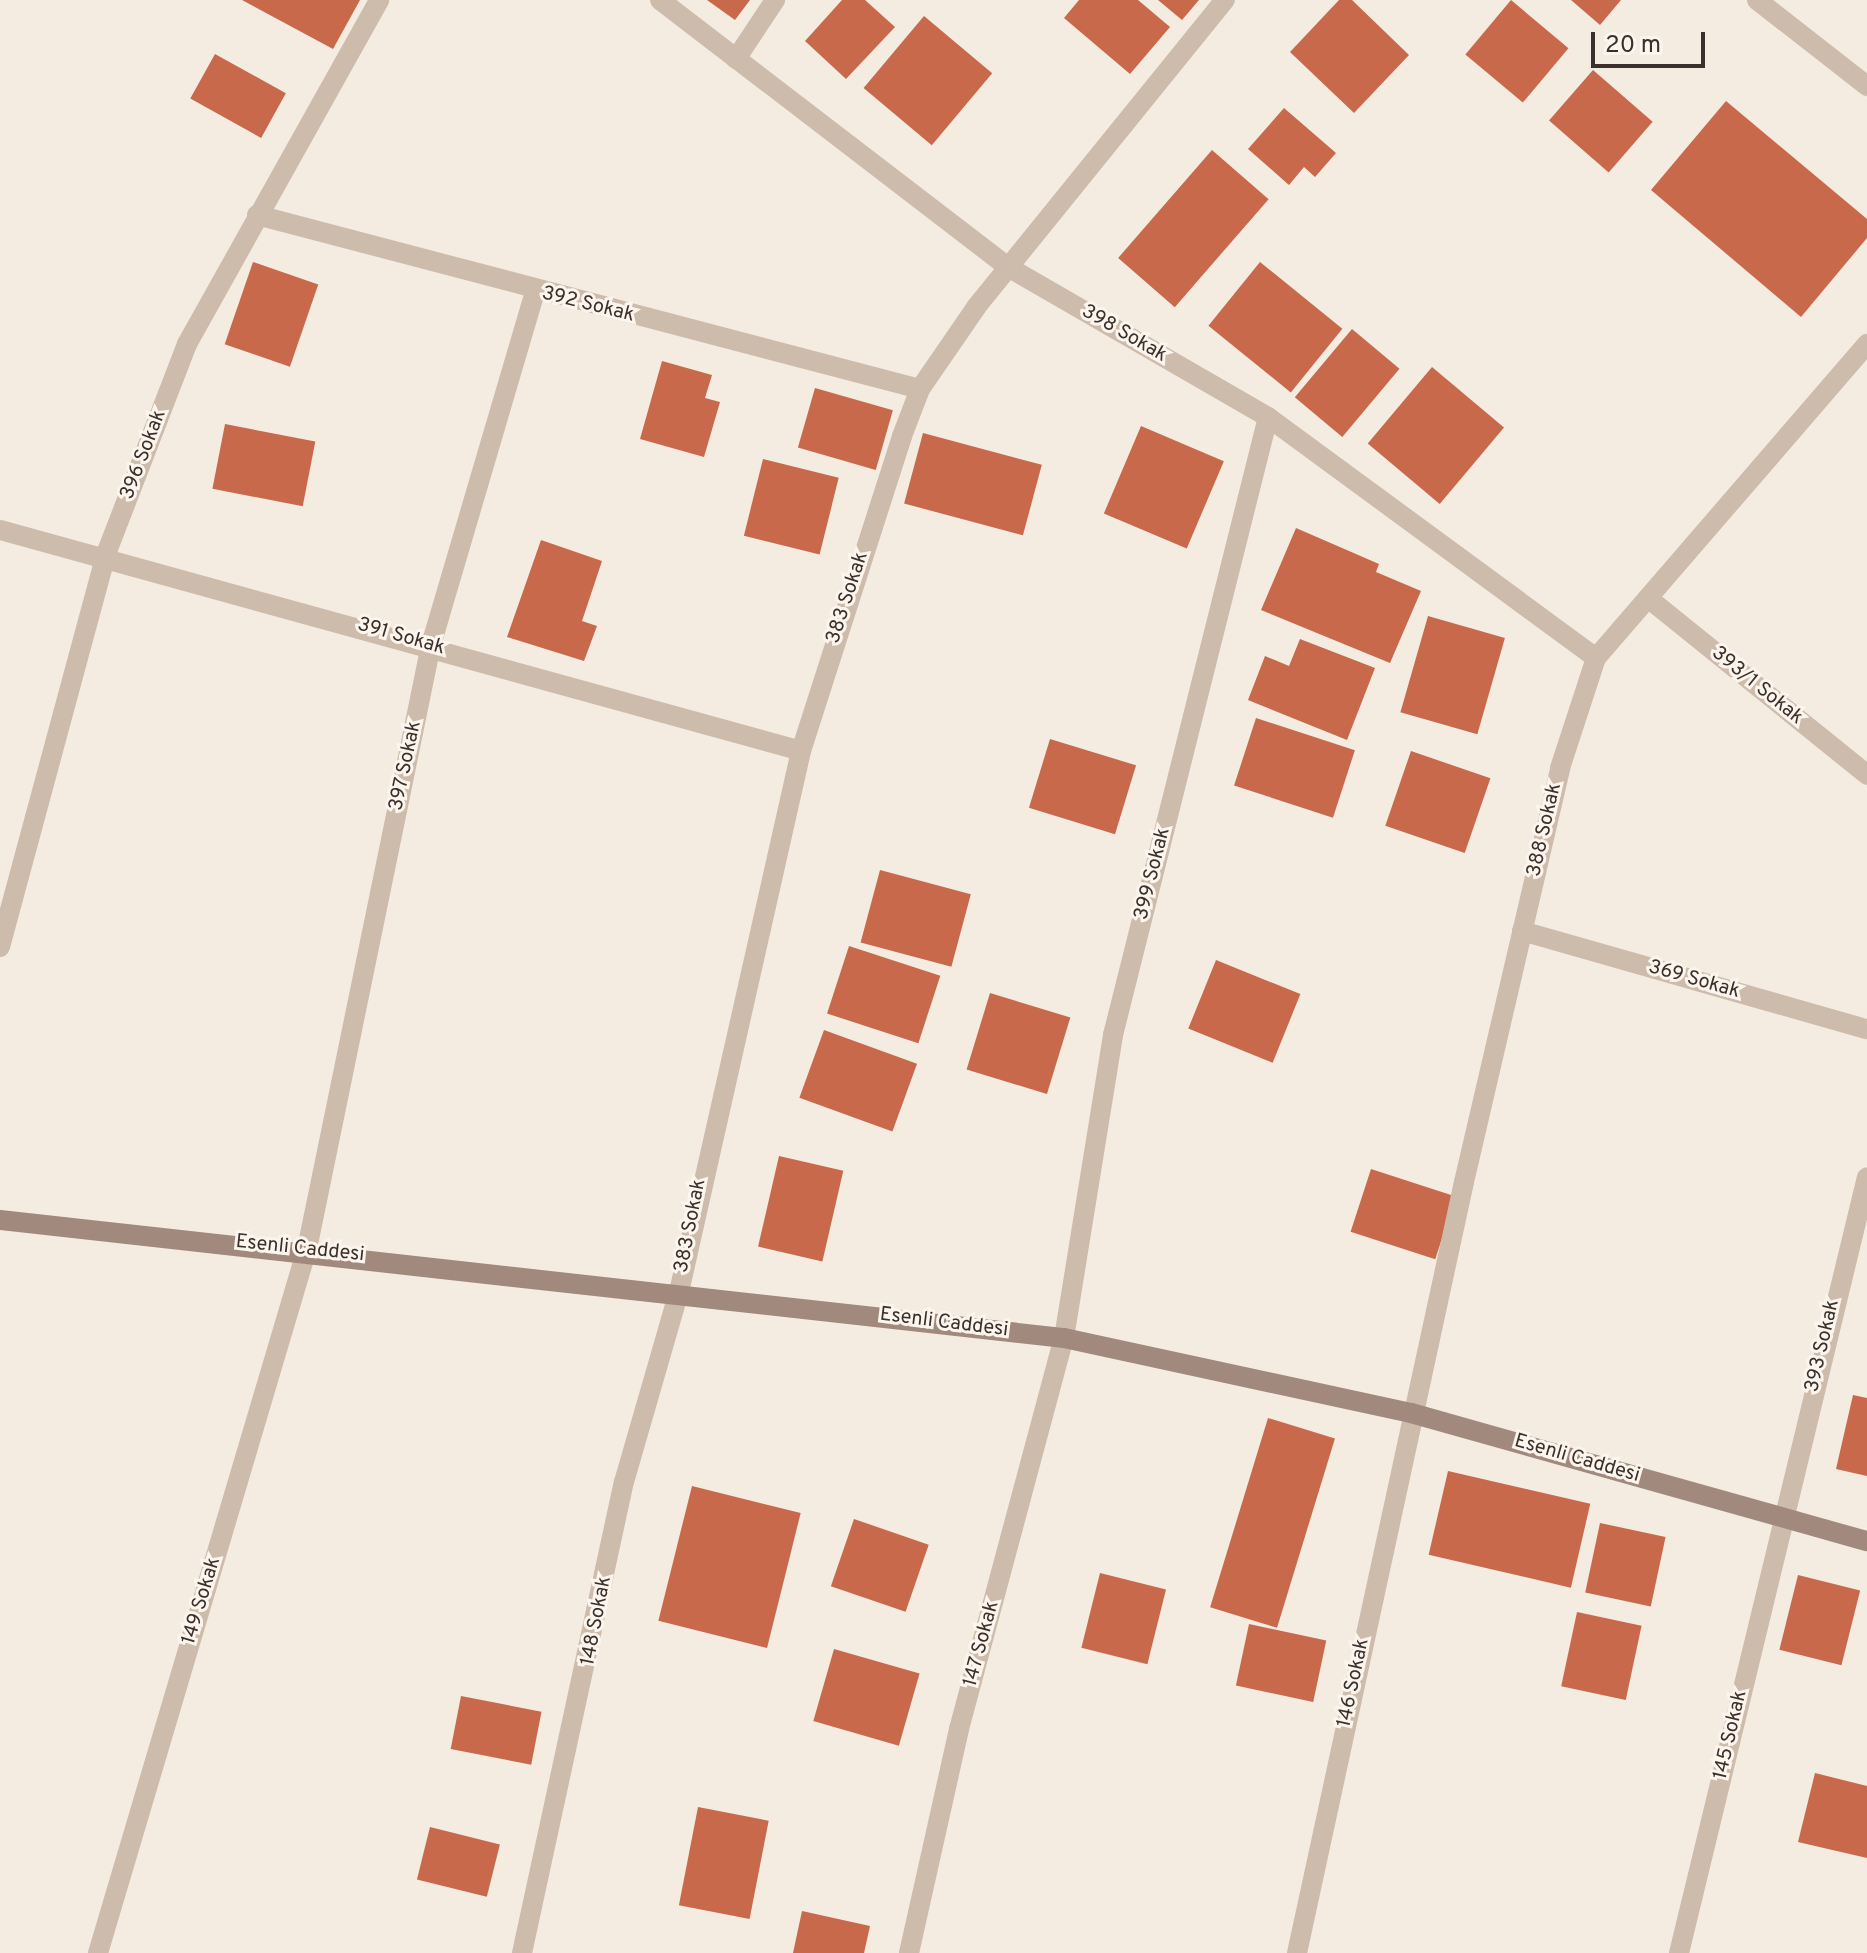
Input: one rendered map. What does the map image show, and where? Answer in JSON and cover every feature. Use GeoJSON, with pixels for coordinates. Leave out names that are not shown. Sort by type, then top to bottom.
{"type":"FeatureCollection","features":[{"type":"Feature","properties":{"kind":"street","name":"396 Sokak"},"geometry":{"type":"LineString","coordinates":[[0,947],[106,554],[187,344],[379,0]]}},
{"type":"Feature","properties":{"kind":"street","name":"398 Sokak"},"geometry":{"type":"LineString","coordinates":[[660,0],[1008,267],[1268,417],[1596,658]]}},
{"type":"Feature","properties":{"kind":"street"},"geometry":{"type":"LineString","coordinates":[[736,59],[775,0]]}},
{"type":"Feature","properties":{"kind":"street","name":"383 Sokak"},"geometry":{"type":"LineString","coordinates":[[679,1292],[801,751],[920,389],[1008,267],[1225,0]]}},
{"type":"Feature","properties":{"kind":"street"},"geometry":{"type":"LineString","coordinates":[[1757,0],[1867,86]]}},
{"type":"Feature","properties":{"kind":"street","name":"392 Sokak"},"geometry":{"type":"LineString","coordinates":[[257,215],[535,292],[920,389]]}},
{"type":"Feature","properties":{"kind":"street","name":"397 Sokak"},"geometry":{"type":"LineString","coordinates":[[307,1249],[431,645],[535,292]]}},
{"type":"Feature","properties":{"kind":"street","name":"388 Sokak"},"geometry":{"type":"LineString","coordinates":[[1411,1413],[1560,768],[1596,658],[1867,344]]}},
{"type":"Feature","properties":{"kind":"street","name":"399 Sokak"},"geometry":{"type":"LineString","coordinates":[[1064,1338],[1113,1035],[1268,417]]}},
{"type":"Feature","properties":{"kind":"street","name":"391 Sokak"},"geometry":{"type":"LineString","coordinates":[[0,530],[106,554],[801,751]]}},
{"type":"Feature","properties":{"kind":"street","name":"393/1 Sokak"},"geometry":{"type":"LineString","coordinates":[[1648,598],[1867,775]]}},
{"type":"Feature","properties":{"kind":"street","name":"369 Sokak"},"geometry":{"type":"LineString","coordinates":[[1522,931],[1867,1029]]}},
{"type":"Feature","properties":{"kind":"street","name":"393 Sokak"},"geometry":{"type":"LineString","coordinates":[[1783,1517],[1867,1177]]}},
{"type":"Feature","properties":{"kind":"street","name":"Esenli Caddesi"},"geometry":{"type":"LineString","coordinates":[[0,1220],[307,1249],[1064,1338],[1411,1413],[1867,1541]]}},
{"type":"Feature","properties":{"kind":"street","name":"149 Sokak"},"geometry":{"type":"LineString","coordinates":[[98,1953],[307,1249]]}},
{"type":"Feature","properties":{"kind":"street","name":"148 Sokak"},"geometry":{"type":"LineString","coordinates":[[522,1953],[624,1482],[679,1292]]}},
{"type":"Feature","properties":{"kind":"street","name":"147 Sokak"},"geometry":{"type":"LineString","coordinates":[[909,1953],[959,1729],[1064,1338]]}},
{"type":"Feature","properties":{"kind":"street","name":"146 Sokak"},"geometry":{"type":"LineString","coordinates":[[1297,1953],[1411,1413]]}},
{"type":"Feature","properties":{"kind":"street","name":"145 Sokak"},"geometry":{"type":"LineString","coordinates":[[1679,1953],[1783,1517]]}},
{"type":"Feature","properties":{"kind":"building"},"geometry":{"type":"Polygon","coordinates":[[[242,0],[360,0],[333,49],[242,0]]]}},
{"type":"Feature","properties":{"kind":"building"},"geometry":{"type":"Polygon","coordinates":[[[707,0],[750,0],[735,20],[707,0]]]}},
{"type":"Feature","properties":{"kind":"building"},"geometry":{"type":"Polygon","coordinates":[[[842,0],[865,0],[895,27],[846,79],[805,41],[842,0]]]}},
{"type":"Feature","properties":{"kind":"building"},"geometry":{"type":"Polygon","coordinates":[[[1079,0],[1138,0],[1170,27],[1130,74],[1064,18],[1079,0]]]}},
{"type":"Feature","properties":{"kind":"building"},"geometry":{"type":"Polygon","coordinates":[[[1158,0],[1199,0],[1182,20],[1158,0]]]}},
{"type":"Feature","properties":{"kind":"building"},"geometry":{"type":"Polygon","coordinates":[[[1339,0],[1352,0],[1409,55],[1354,113],[1290,52],[1339,0]]]}},
{"type":"Feature","properties":{"kind":"building"},"geometry":{"type":"Polygon","coordinates":[[[1511,0],[1568,48],[1523,103],[1465,54],[1511,0]]]}},
{"type":"Feature","properties":{"kind":"building"},"geometry":{"type":"Polygon","coordinates":[[[1571,0],[1621,0],[1600,25],[1571,0]]]}},
{"type":"Feature","properties":{"kind":"building"},"geometry":{"type":"Polygon","coordinates":[[[924,16],[992,73],[932,145],[864,88],[924,16]]]}},
{"type":"Feature","properties":{"kind":"building"},"geometry":{"type":"Polygon","coordinates":[[[215,54],[286,93],[261,138],[190,99],[215,54]]]}},
{"type":"Feature","properties":{"kind":"building"},"geometry":{"type":"Polygon","coordinates":[[[1593,70],[1653,122],[1609,172],[1549,121],[1593,70]]]}},
{"type":"Feature","properties":{"kind":"building"},"geometry":{"type":"Polygon","coordinates":[[[1726,101],[1867,219],[1867,238],[1801,317],[1651,190],[1726,101]]]}},
{"type":"Feature","properties":{"kind":"building"},"geometry":{"type":"Polygon","coordinates":[[[1284,108],[1336,153],[1315,177],[1304,167],[1289,185],[1248,149],[1284,108]]]}},
{"type":"Feature","properties":{"kind":"building"},"geometry":{"type":"Polygon","coordinates":[[[1212,150],[1269,199],[1175,307],[1118,258],[1212,150]]]}},
{"type":"Feature","properties":{"kind":"building"},"geometry":{"type":"Polygon","coordinates":[[[253,262],[318,284],[290,367],[225,344],[253,262]]]}},
{"type":"Feature","properties":{"kind":"building"},"geometry":{"type":"Polygon","coordinates":[[[1260,262],[1342,329],[1291,392],[1208,326],[1260,262]]]}},
{"type":"Feature","properties":{"kind":"building"},"geometry":{"type":"Polygon","coordinates":[[[1352,329],[1399,369],[1342,437],[1295,397],[1352,329]]]}},
{"type":"Feature","properties":{"kind":"building"},"geometry":{"type":"Polygon","coordinates":[[[662,361],[712,375],[705,398],[720,402],[704,457],[640,439],[662,361]]]}},
{"type":"Feature","properties":{"kind":"building"},"geometry":{"type":"Polygon","coordinates":[[[1432,367],[1504,427],[1440,504],[1368,444],[1432,367]]]}},
{"type":"Feature","properties":{"kind":"building"},"geometry":{"type":"Polygon","coordinates":[[[815,388],[893,410],[876,470],[798,448],[815,388]]]}},
{"type":"Feature","properties":{"kind":"building"},"geometry":{"type":"Polygon","coordinates":[[[225,424],[315,442],[303,506],[212,489],[225,424]]]}},
{"type":"Feature","properties":{"kind":"building"},"geometry":{"type":"Polygon","coordinates":[[[1141,426],[1224,461],[1187,549],[1104,513],[1141,426]]]}},
{"type":"Feature","properties":{"kind":"building"},"geometry":{"type":"Polygon","coordinates":[[[923,433],[1042,465],[1023,535],[904,504],[923,433]]]}},
{"type":"Feature","properties":{"kind":"building"},"geometry":{"type":"Polygon","coordinates":[[[763,459],[839,478],[820,555],[744,536],[763,459]]]}},
{"type":"Feature","properties":{"kind":"building"},"geometry":{"type":"Polygon","coordinates":[[[1296,528],[1379,564],[1376,572],[1421,591],[1390,663],[1261,610],[1296,528]]]}},
{"type":"Feature","properties":{"kind":"building"},"geometry":{"type":"Polygon","coordinates":[[[541,540],[602,561],[582,621],[597,626],[584,661],[507,637],[541,540]]]}},
{"type":"Feature","properties":{"kind":"building"},"geometry":{"type":"Polygon","coordinates":[[[1428,616],[1505,638],[1477,734],[1400,712],[1428,616]]]}},
{"type":"Feature","properties":{"kind":"building"},"geometry":{"type":"Polygon","coordinates":[[[1300,639],[1375,668],[1347,740],[1248,700],[1265,656],[1289,666],[1300,639]]]}},
{"type":"Feature","properties":{"kind":"building"},"geometry":{"type":"Polygon","coordinates":[[[1256,718],[1355,750],[1333,818],[1234,786],[1256,718]]]}},
{"type":"Feature","properties":{"kind":"building"},"geometry":{"type":"Polygon","coordinates":[[[1050,739],[1136,765],[1115,834],[1029,808],[1050,739]]]}},
{"type":"Feature","properties":{"kind":"building"},"geometry":{"type":"Polygon","coordinates":[[[1411,751],[1490,778],[1465,853],[1385,826],[1411,751]]]}},
{"type":"Feature","properties":{"kind":"building"},"geometry":{"type":"Polygon","coordinates":[[[880,870],[971,894],[951,967],[861,942],[880,870]]]}},
{"type":"Feature","properties":{"kind":"building"},"geometry":{"type":"Polygon","coordinates":[[[849,946],[940,976],[918,1043],[827,1014],[849,946]]]}},
{"type":"Feature","properties":{"kind":"building"},"geometry":{"type":"Polygon","coordinates":[[[1216,960],[1300,994],[1273,1063],[1188,1029],[1216,960]]]}},
{"type":"Feature","properties":{"kind":"building"},"geometry":{"type":"Polygon","coordinates":[[[990,993],[1070,1018],[1047,1094],[967,1070],[990,993]]]}},
{"type":"Feature","properties":{"kind":"building"},"geometry":{"type":"Polygon","coordinates":[[[824,1030],[917,1064],[892,1132],[799,1098],[824,1030]]]}},
{"type":"Feature","properties":{"kind":"building"},"geometry":{"type":"Polygon","coordinates":[[[779,1156],[843,1171],[822,1261],[758,1247],[779,1156]]]}},
{"type":"Feature","properties":{"kind":"building"},"geometry":{"type":"Polygon","coordinates":[[[1371,1169],[1456,1197],[1435,1259],[1351,1232],[1371,1169]]]}},
{"type":"Feature","properties":{"kind":"building"},"geometry":{"type":"Polygon","coordinates":[[[1853,1395],[1867,1398],[1867,1476],[1836,1469],[1853,1395]]]}},
{"type":"Feature","properties":{"kind":"building"},"geometry":{"type":"Polygon","coordinates":[[[1268,1418],[1335,1438],[1277,1628],[1210,1607],[1268,1418]]]}},
{"type":"Feature","properties":{"kind":"building"},"geometry":{"type":"Polygon","coordinates":[[[1448,1471],[1590,1504],[1571,1588],[1429,1555],[1448,1471]]]}},
{"type":"Feature","properties":{"kind":"building"},"geometry":{"type":"Polygon","coordinates":[[[692,1486],[801,1513],[767,1648],[658,1621],[692,1486]]]}},
{"type":"Feature","properties":{"kind":"building"},"geometry":{"type":"Polygon","coordinates":[[[854,1519],[929,1545],[906,1612],[831,1586],[854,1519]]]}},
{"type":"Feature","properties":{"kind":"building"},"geometry":{"type":"Polygon","coordinates":[[[1600,1523],[1666,1537],[1651,1606],[1585,1592],[1600,1523]]]}},
{"type":"Feature","properties":{"kind":"building"},"geometry":{"type":"Polygon","coordinates":[[[1100,1573],[1166,1589],[1147,1664],[1081,1648],[1100,1573]]]}},
{"type":"Feature","properties":{"kind":"building"},"geometry":{"type":"Polygon","coordinates":[[[1798,1575],[1860,1590],[1841,1665],[1779,1650],[1798,1575]]]}},
{"type":"Feature","properties":{"kind":"building"},"geometry":{"type":"Polygon","coordinates":[[[1577,1612],[1642,1626],[1626,1700],[1561,1686],[1577,1612]]]}},
{"type":"Feature","properties":{"kind":"building"},"geometry":{"type":"Polygon","coordinates":[[[1249,1624],[1326,1640],[1313,1702],[1236,1686],[1249,1624]]]}},
{"type":"Feature","properties":{"kind":"building"},"geometry":{"type":"Polygon","coordinates":[[[834,1649],[920,1674],[899,1746],[813,1721],[834,1649]]]}},
{"type":"Feature","properties":{"kind":"building"},"geometry":{"type":"Polygon","coordinates":[[[461,1696],[541,1712],[531,1765],[451,1749],[461,1696]]]}},
{"type":"Feature","properties":{"kind":"building"},"geometry":{"type":"Polygon","coordinates":[[[1815,1773],[1867,1786],[1867,1858],[1798,1842],[1815,1773]]]}},
{"type":"Feature","properties":{"kind":"building"},"geometry":{"type":"Polygon","coordinates":[[[698,1807],[769,1821],[750,1919],[679,1905],[698,1807]]]}},
{"type":"Feature","properties":{"kind":"building"},"geometry":{"type":"Polygon","coordinates":[[[430,1827],[500,1844],[487,1897],[417,1879],[430,1827]]]}},
{"type":"Feature","properties":{"kind":"building"},"geometry":{"type":"Polygon","coordinates":[[[802,1911],[870,1926],[864,1953],[793,1953],[802,1911]]]}}]}
